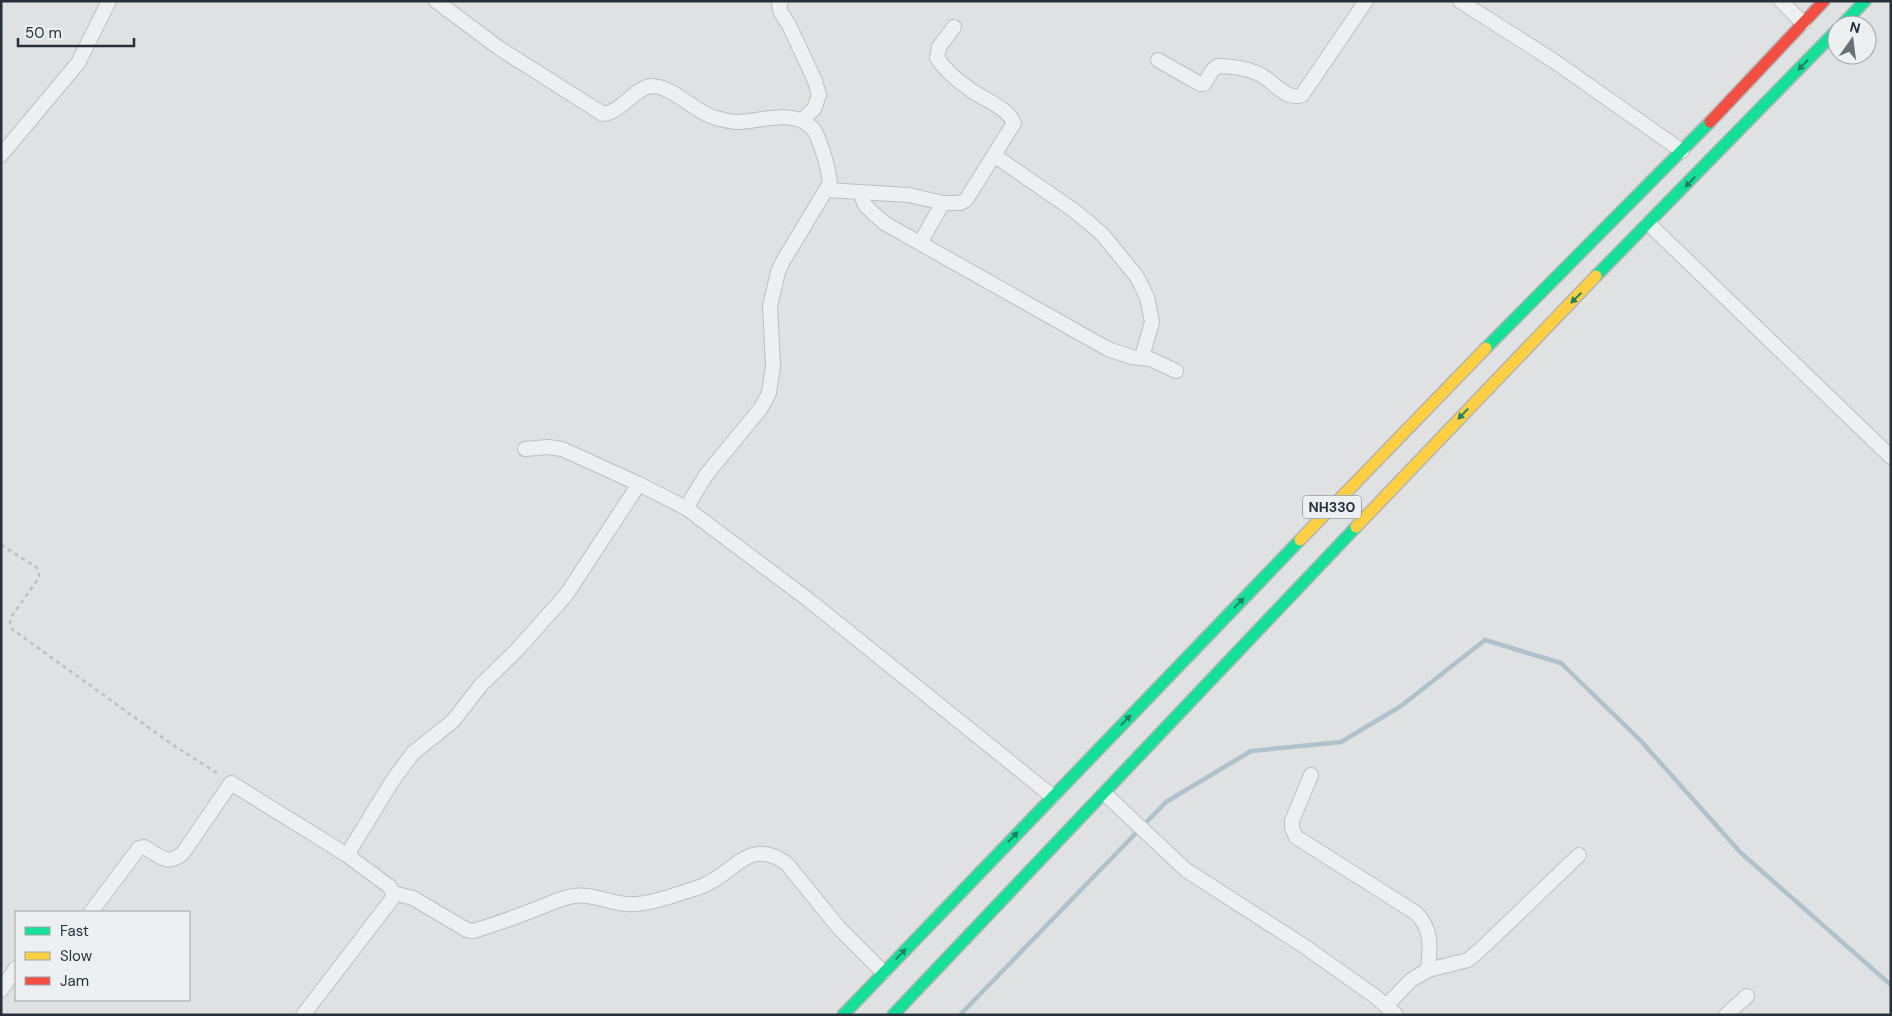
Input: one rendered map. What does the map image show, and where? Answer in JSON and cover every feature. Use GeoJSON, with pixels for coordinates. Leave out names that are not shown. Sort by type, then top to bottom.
{"type":"FeatureCollection","features":[{"type":"Feature","properties":{"kind":"highway","name":"NH330"},"geometry":{"type":"LineString","coordinates":[[843,1015],[1507,326],[1682,152],[1824,1]]}},
{"type":"Feature","properties":{"kind":"highway"},"geometry":{"type":"LineString","coordinates":[[1852,15],[1865,1]]}},
{"type":"Feature","properties":{"kind":"highway","name":"NH330"},"geometry":{"type":"LineString","coordinates":[[893,1015],[1105,794],[1411,468],[1827,40]]}},
{"type":"Feature","properties":{"kind":"street"},"geometry":{"type":"LineString","coordinates":[[1,155],[78,62],[109,1]]}},
{"type":"Feature","properties":{"kind":"street"},"geometry":{"type":"LineString","coordinates":[[436,1],[499,48],[603,114],[610,113],[650,86],[667,90],[701,112],[722,120],[737,122],[790,118],[802,120],[812,126],[818,136],[830,173],[830,183],[778,272],[770,306],[773,366],[769,393],[761,408],[706,475],[686,508]]}},
{"type":"Feature","properties":{"kind":"street"},"geometry":{"type":"LineString","coordinates":[[781,1],[779,5],[780,13],[788,25],[815,80],[819,95],[814,109],[802,120]]}},
{"type":"Feature","properties":{"kind":"street"},"geometry":{"type":"LineString","coordinates":[[1158,60],[1200,84],[1204,84],[1211,72],[1218,66],[1252,71],[1266,77],[1288,95],[1297,97],[1302,95],[1366,1]]}},
{"type":"Feature","properties":{"kind":"street"},"geometry":{"type":"LineString","coordinates":[[1460,1],[1554,61],[1682,152]]}},
{"type":"Feature","properties":{"kind":"street"},"geometry":{"type":"LineString","coordinates":[[1781,1],[1803,23]]}},
{"type":"Feature","properties":{"kind":"street"},"geometry":{"type":"LineString","coordinates":[[827,190],[909,195],[943,203],[960,203],[966,200],[1014,123],[1008,113],[972,91],[942,65],[937,58],[939,47],[954,26]]}},
{"type":"Feature","properties":{"kind":"street"},"geometry":{"type":"LineString","coordinates":[[995,156],[1088,222],[1103,235],[1137,277],[1147,297],[1152,322],[1142,357]]}},
{"type":"Feature","properties":{"kind":"street"},"geometry":{"type":"LineString","coordinates":[[860,192],[865,205],[875,216],[1096,343],[1132,357],[1142,357],[1176,371]]}},
{"type":"Feature","properties":{"kind":"street"},"geometry":{"type":"LineString","coordinates":[[920,243],[943,203]]}},
{"type":"Feature","properties":{"kind":"street"},"geometry":{"type":"LineString","coordinates":[[1649,224],[1891,457]]}},
{"type":"Feature","properties":{"kind":"street"},"geometry":{"type":"LineString","coordinates":[[525,449],[548,447],[562,450],[639,484],[686,508],[810,601],[1052,796]]}},
{"type":"Feature","properties":{"kind":"street"},"geometry":{"type":"LineString","coordinates":[[347,856],[393,780],[413,754],[453,720],[481,685],[518,650],[566,595],[639,484]]}},
{"type":"Feature","properties":{"kind":"street"},"geometry":{"type":"LineString","coordinates":[[1311,775],[1292,821],[1292,828],[1296,837],[1416,913],[1424,920],[1430,941],[1428,970]]}},
{"type":"Feature","properties":{"kind":"street"},"geometry":{"type":"LineString","coordinates":[[92,911],[138,848],[144,847],[167,860],[173,860],[183,853],[231,783],[347,856],[384,882],[393,893],[392,899],[303,1015]]}},
{"type":"Feature","properties":{"kind":"street"},"geometry":{"type":"LineString","coordinates":[[1105,794],[1186,870],[1304,946],[1391,1010],[1411,980],[1428,970],[1468,960],[1579,854]]}},
{"type":"Feature","properties":{"kind":"street"},"geometry":{"type":"LineString","coordinates":[[393,893],[413,898],[473,932],[574,895],[626,904],[639,904],[673,895],[700,887],[720,877],[743,858],[755,853],[767,854],[778,857],[787,864],[839,928],[883,972]]}},
{"type":"Feature","properties":{"kind":"street"},"geometry":{"type":"LineString","coordinates":[[1,990],[15,969]]}},
{"type":"Feature","properties":{"kind":"street"},"geometry":{"type":"LineString","coordinates":[[1726,1015],[1747,996]]}},
{"type":"Feature","properties":{"kind":"path"},"geometry":{"type":"LineString","coordinates":[[1,545],[36,567],[39,571],[36,582],[11,617],[12,629],[170,743],[231,783]]}},
{"type":"Feature","properties":{"kind":"waterway"},"geometry":{"type":"LineString","coordinates":[[960,1015],[1166,802],[1251,751],[1341,742],[1401,706],[1485,640],[1561,663],[1640,740],[1741,853],[1891,985]]}},
{"type":"Feature","properties":{"kind":"traffic: fast"},"geometry":{"type":"LineString","coordinates":[[1852,15],[1865,1]]}},
{"type":"Feature","properties":{"kind":"traffic: fast"},"geometry":{"type":"LineString","coordinates":[[1596,276],[1827,40]]}},
{"type":"Feature","properties":{"kind":"traffic: fast"},"geometry":{"type":"LineString","coordinates":[[1486,348],[1710,122]]}},
{"type":"Feature","properties":{"kind":"traffic: fast"},"geometry":{"type":"LineString","coordinates":[[893,1015],[1356,527]]}},
{"type":"Feature","properties":{"kind":"traffic: fast"},"geometry":{"type":"LineString","coordinates":[[843,1015],[1300,540]]}},
{"type":"Feature","properties":{"kind":"traffic: slow"},"geometry":{"type":"LineString","coordinates":[[1356,527],[1596,276]]}},
{"type":"Feature","properties":{"kind":"traffic: slow"},"geometry":{"type":"LineString","coordinates":[[1300,540],[1486,348]]}},
{"type":"Feature","properties":{"kind":"traffic: jam"},"geometry":{"type":"LineString","coordinates":[[1710,122],[1824,1]]}}]}
